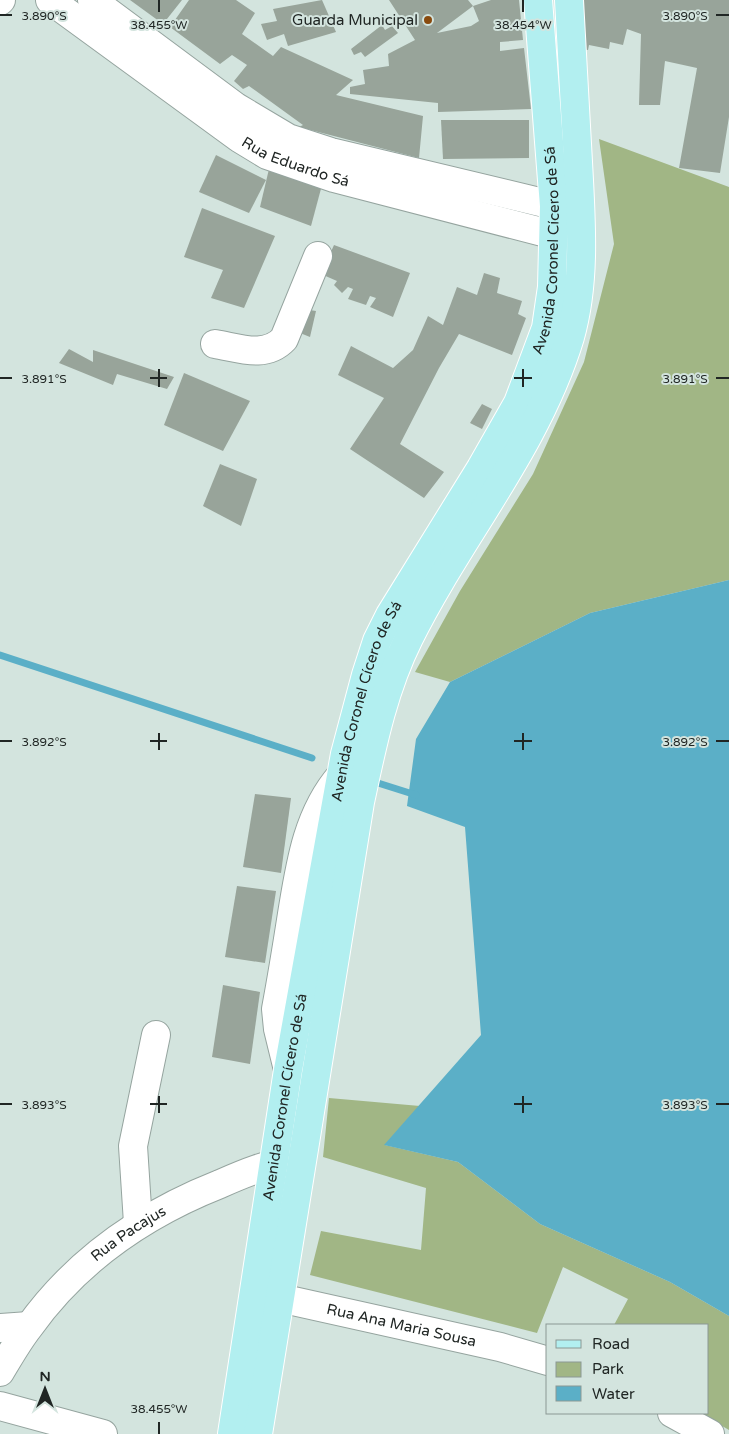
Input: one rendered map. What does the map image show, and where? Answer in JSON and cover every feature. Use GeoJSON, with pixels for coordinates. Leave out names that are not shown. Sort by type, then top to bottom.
{"type":"FeatureCollection","features":[{"type":"Feature","properties":{"kind":"main road","name":"Avenida Coronel Cícero de Sá"},"geometry":{"type":"LineString","coordinates":[[232,1434],[288,1070],[341,775],[377,641],[390,615],[481,468],[557,372],[570,336],[579,293],[567,239],[554,206],[538,0]]}},
{"type":"Feature","properties":{"kind":"main road","name":"Avenida Coronel Cícero de Sá"},"geometry":{"type":"LineString","coordinates":[[567,239],[581,212],[569,0]]}},
{"type":"Feature","properties":{"kind":"main road","name":"Avenida Coronel Cícero de Sá"},"geometry":{"type":"LineString","coordinates":[[258,1434],[360,802],[374,734],[392,677],[410,637],[527,409]]}},
{"type":"Feature","properties":{"kind":"street","name":"Rua Eduardo Sá"},"geometry":{"type":"LineString","coordinates":[[50,0],[239,138],[267,155],[334,178],[567,239]]}},
{"type":"Feature","properties":{"kind":"street","name":"Rua Eduardo Sá"},"geometry":{"type":"LineString","coordinates":[[92,0],[236,107],[288,138],[331,152],[581,212]]}},
{"type":"Feature","properties":{"kind":"street"},"geometry":{"type":"LineString","coordinates":[[215,344],[258,351],[278,346],[284,339],[318,256]]}},
{"type":"Feature","properties":{"kind":"street"},"geometry":{"type":"LineString","coordinates":[[138,1223],[133,1146],[156,1035]]}},
{"type":"Feature","properties":{"kind":"street","name":"Rua Pacajus"},"geometry":{"type":"LineString","coordinates":[[0,1372],[29,1326],[71,1278],[104,1247],[138,1223],[183,1198],[273,1162],[302,1159]]}},
{"type":"Feature","properties":{"kind":"street","name":"Rua Ana Maria Sousa"},"geometry":{"type":"LineString","coordinates":[[253,1292],[500,1347],[546,1359]]}},
{"type":"Feature","properties":{"kind":"street"},"geometry":{"type":"LineString","coordinates":[[0,1328],[29,1326]]}},
{"type":"Feature","properties":{"kind":"street"},"geometry":{"type":"LineString","coordinates":[[0,1406],[103,1434]]}},
{"type":"Feature","properties":{"kind":"street"},"geometry":{"type":"LineString","coordinates":[[674,1414],[710,1434]]}},
{"type":"Feature","properties":{"kind":"green space"},"geometry":{"type":"Polygon","coordinates":[[[599,139],[729,187],[729,580],[590,613],[450,682],[415,672],[460,591],[533,474],[584,362],[614,244],[599,139]]]}},
{"type":"Feature","properties":{"kind":"green space"},"geometry":{"type":"Polygon","coordinates":[[[329,1098],[420,1106],[385,1145],[458,1162],[540,1224],[670,1282],[729,1316],[729,1430],[702,1414],[709,1414],[709,1324],[615,1324],[628,1299],[563,1267],[537,1333],[310,1275],[321,1231],[421,1250],[426,1188],[323,1157],[329,1098]]]}},
{"type":"Feature","properties":{"kind":"water"},"geometry":{"type":"Polygon","coordinates":[[[729,580],[729,1316],[670,1282],[540,1224],[458,1162],[384,1145],[481,1035],[465,827],[407,806],[416,739],[450,682],[590,613],[729,580]]]}},
{"type":"Feature","properties":{"kind":"building"},"geometry":{"type":"Polygon","coordinates":[[[130,0],[182,0],[163,24],[130,0]]]}},
{"type":"Feature","properties":{"kind":"building"},"geometry":{"type":"Polygon","coordinates":[[[189,0],[236,0],[255,13],[242,34],[273,56],[281,47],[353,80],[336,95],[423,116],[419,158],[299,127],[303,125],[249,86],[243,89],[234,81],[247,65],[232,55],[220,64],[170,27],[189,0]]]}},
{"type":"Feature","properties":{"kind":"building"},"geometry":{"type":"Polygon","coordinates":[[[322,0],[336,32],[288,46],[284,34],[267,40],[261,24],[277,21],[273,9],[322,0]]]}},
{"type":"Feature","properties":{"kind":"building"},"geometry":{"type":"Polygon","coordinates":[[[389,0],[468,0],[473,6],[491,0],[519,0],[523,40],[500,42],[500,51],[524,48],[531,109],[438,112],[438,103],[350,94],[350,87],[365,84],[363,70],[389,66],[388,54],[415,40],[389,0]],[[473,6],[437,33],[471,26],[479,21],[473,6]]]}},
{"type":"Feature","properties":{"kind":"building"},"geometry":{"type":"Polygon","coordinates":[[[576,0],[729,0],[729,117],[720,173],[679,168],[697,68],[665,61],[660,105],[639,105],[641,34],[627,29],[623,45],[610,42],[609,49],[589,45],[588,50],[579,49],[576,0]]]}},
{"type":"Feature","properties":{"kind":"building"},"geometry":{"type":"Polygon","coordinates":[[[382,25],[385,30],[392,26],[398,33],[365,57],[361,52],[354,55],[351,49],[382,25]]]}},
{"type":"Feature","properties":{"kind":"building"},"geometry":{"type":"Polygon","coordinates":[[[441,120],[529,120],[529,158],[443,159],[441,120]]]}},
{"type":"Feature","properties":{"kind":"building"},"geometry":{"type":"Polygon","coordinates":[[[216,155],[266,180],[249,213],[199,192],[216,155]]]}},
{"type":"Feature","properties":{"kind":"building"},"geometry":{"type":"Polygon","coordinates":[[[269,169],[322,185],[311,226],[260,207],[269,169]]]}},
{"type":"Feature","properties":{"kind":"building"},"geometry":{"type":"Polygon","coordinates":[[[202,208],[275,236],[244,308],[211,298],[223,270],[184,257],[202,208]]]}},
{"type":"Feature","properties":{"kind":"building"},"geometry":{"type":"Polygon","coordinates":[[[334,245],[410,273],[393,317],[370,307],[376,298],[370,296],[366,305],[348,299],[353,289],[348,287],[342,293],[334,285],[337,281],[321,274],[334,245]]]}},
{"type":"Feature","properties":{"kind":"building"},"geometry":{"type":"Polygon","coordinates":[[[484,273],[500,278],[497,293],[522,301],[518,314],[526,318],[512,355],[459,334],[439,368],[400,444],[444,472],[424,498],[350,449],[384,398],[338,375],[351,346],[393,368],[413,350],[428,316],[443,325],[457,287],[477,295],[484,273]]]}},
{"type":"Feature","properties":{"kind":"building"},"geometry":{"type":"Polygon","coordinates":[[[303,309],[316,311],[310,337],[295,331],[303,309]]]}},
{"type":"Feature","properties":{"kind":"building"},"geometry":{"type":"Polygon","coordinates":[[[69,349],[93,362],[93,350],[174,377],[167,389],[117,374],[113,385],[59,363],[69,349]]]}},
{"type":"Feature","properties":{"kind":"building"},"geometry":{"type":"Polygon","coordinates":[[[184,373],[250,401],[223,451],[164,425],[184,373]]]}},
{"type":"Feature","properties":{"kind":"building"},"geometry":{"type":"Polygon","coordinates":[[[482,404],[492,409],[482,429],[470,423],[482,404]]]}},
{"type":"Feature","properties":{"kind":"building"},"geometry":{"type":"Polygon","coordinates":[[[220,464],[257,479],[241,526],[203,506],[220,464]]]}},
{"type":"Feature","properties":{"kind":"building"},"geometry":{"type":"Polygon","coordinates":[[[255,794],[291,798],[281,873],[243,867],[255,794]]]}},
{"type":"Feature","properties":{"kind":"building"},"geometry":{"type":"Polygon","coordinates":[[[237,886],[276,891],[265,963],[225,957],[237,886]]]}},
{"type":"Feature","properties":{"kind":"building"},"geometry":{"type":"Polygon","coordinates":[[[223,985],[260,992],[250,1064],[212,1057],[223,985]]]}},
{"type":"Feature","properties":{"kind":"waterway"},"geometry":{"type":"LineString","coordinates":[[0,655],[312,758]]}},
{"type":"Feature","properties":{"kind":"waterway"},"geometry":{"type":"LineString","coordinates":[[378,783],[416,795]]}},
{"type":"Feature","properties":{"kind":"place","name":"Guarda Municipal"},"geometry":{"type":"Point","coordinates":[428,20]}}]}
